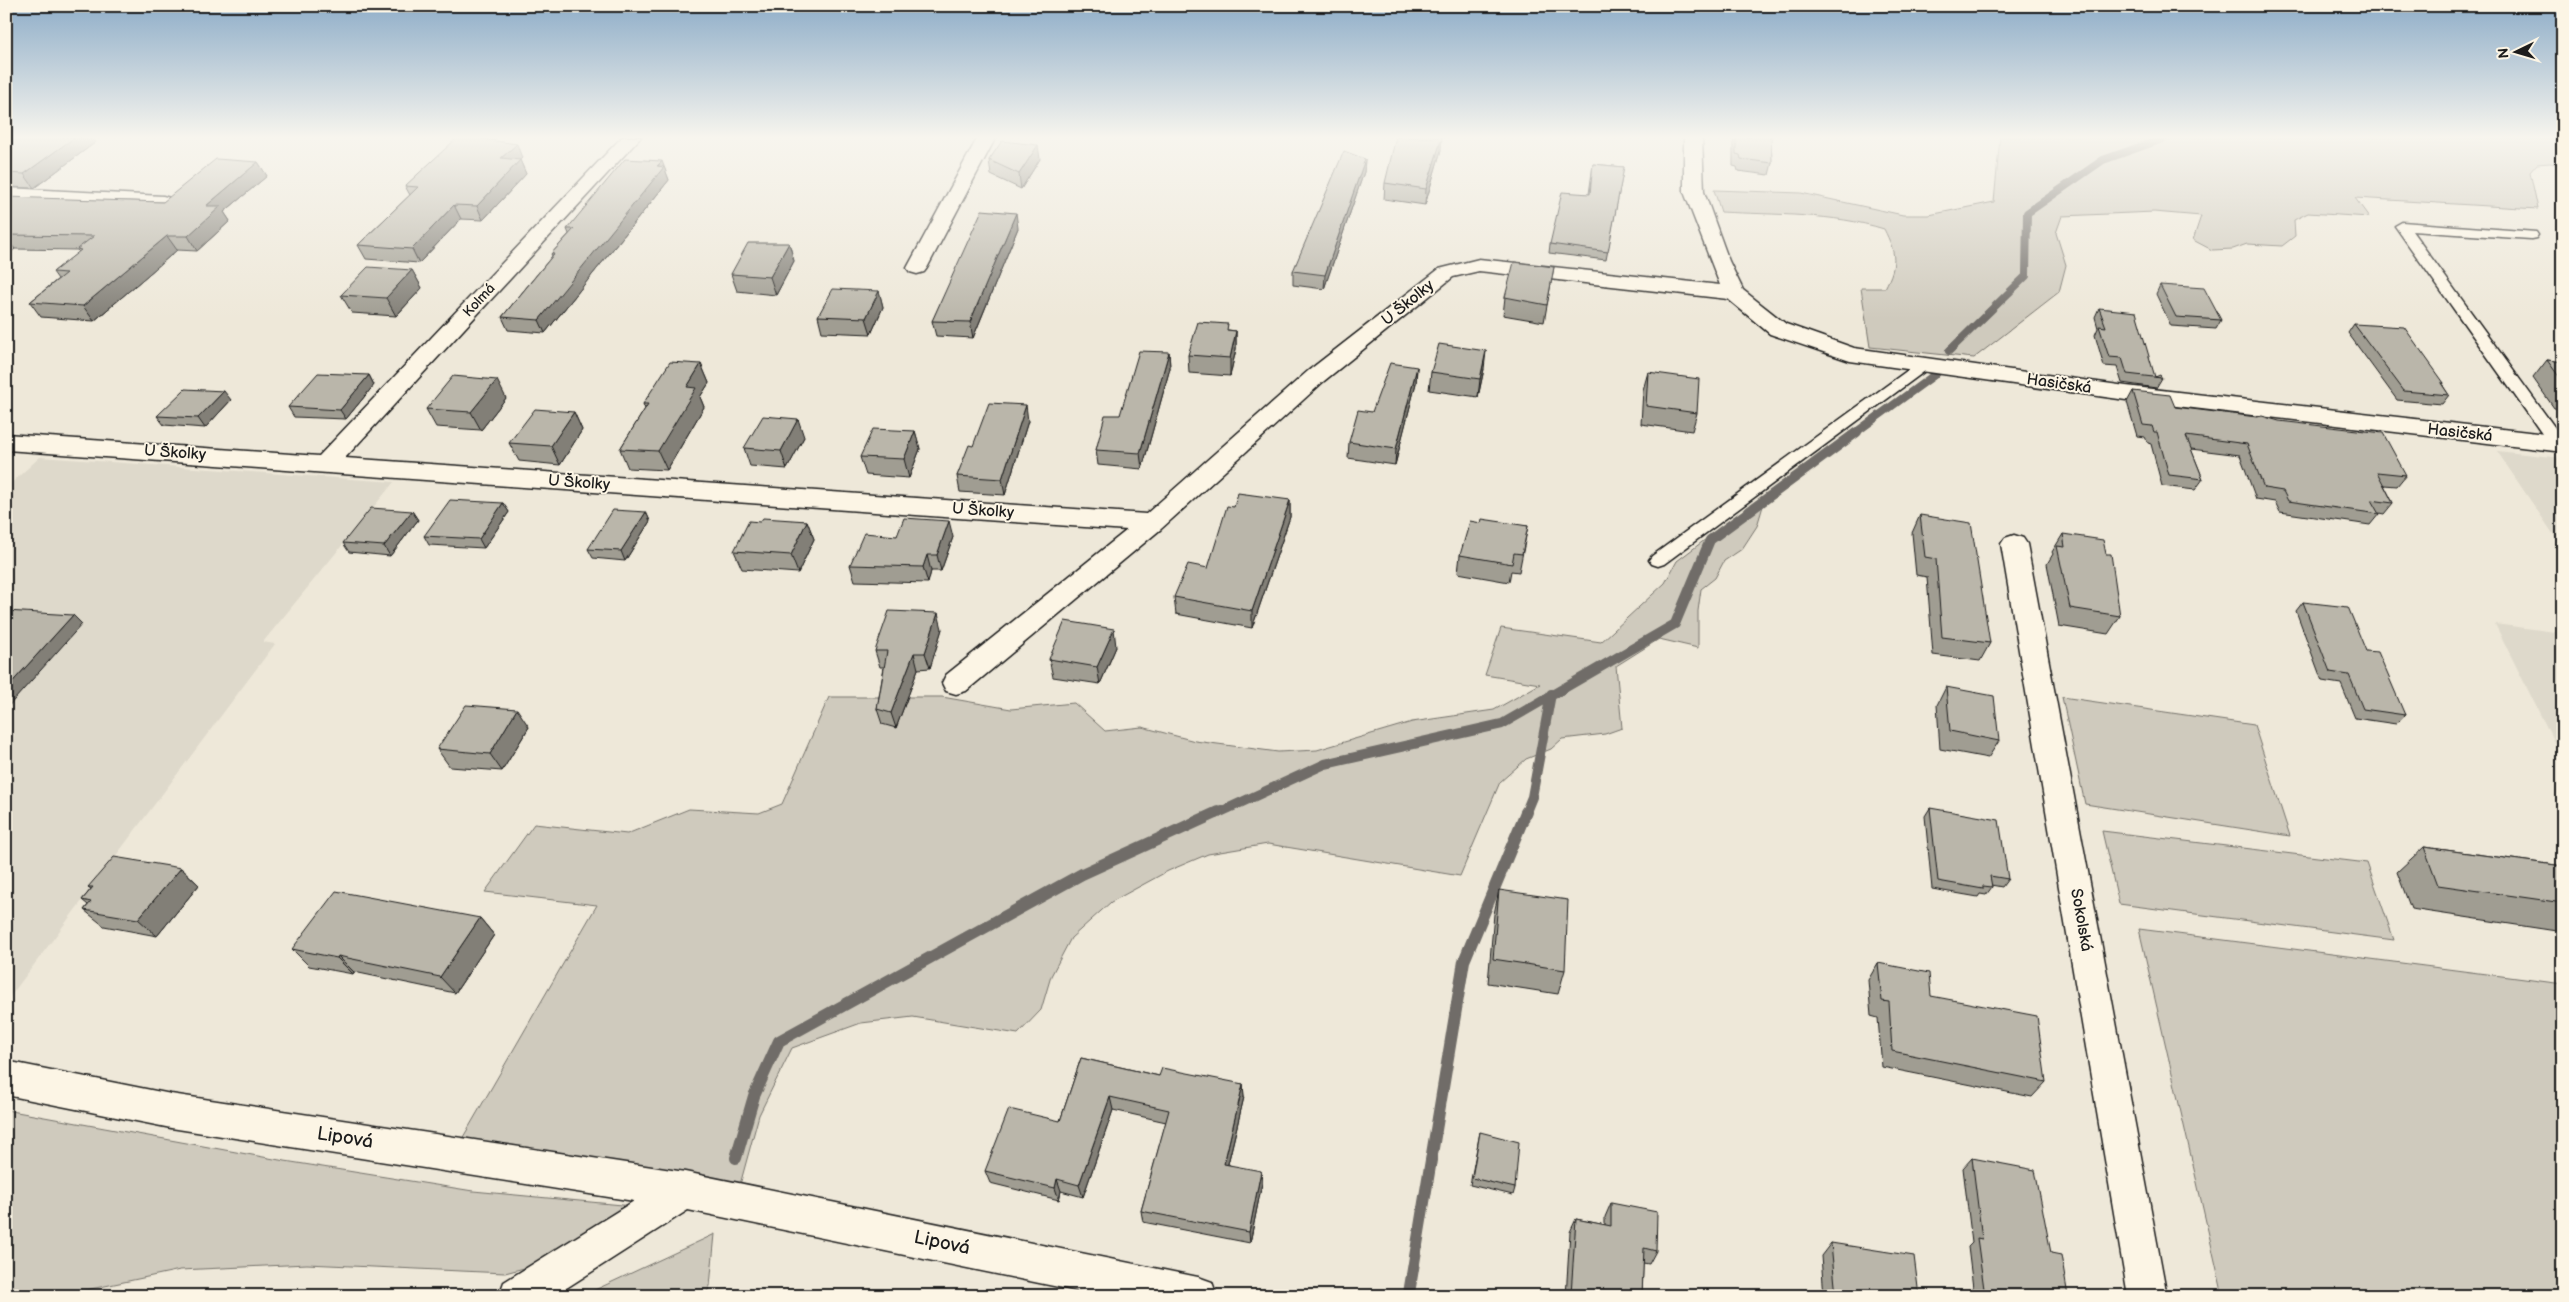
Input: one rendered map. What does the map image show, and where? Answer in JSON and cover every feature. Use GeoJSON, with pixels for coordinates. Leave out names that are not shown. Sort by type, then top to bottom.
{"type":"FeatureCollection","features":[{"type":"Feature","properties":{"kind":"street"},"geometry":{"type":"LineString","coordinates":[[80,198],[163,202]]}},
{"type":"Feature","properties":{"kind":"street","name":"Kolmá"},"geometry":{"type":"LineString","coordinates":[[326,464],[575,198]]}},
{"type":"Feature","properties":{"kind":"street"},"geometry":{"type":"LineString","coordinates":[[917,268],[955,198]]}},
{"type":"Feature","properties":{"kind":"street","name":"Hasičská"},"geometry":{"type":"LineString","coordinates":[[1696,198],[1719,261],[1734,293],[1778,329],[1850,354],[2135,394],[2560,444]]}},
{"type":"Feature","properties":{"kind":"street","name":"U Školky"},"geometry":{"type":"LineString","coordinates":[[956,683],[1152,523],[1316,376],[1446,272],[1479,265],[1734,293]]}},
{"type":"Feature","properties":{"kind":"street","name":"U Školky"},"geometry":{"type":"LineString","coordinates":[[6,442],[1152,523]]}},
{"type":"Feature","properties":{"kind":"street","name":"Sokolská"},"geometry":{"type":"LineString","coordinates":[[2014,544],[2148,1296]]}},
{"type":"Feature","properties":{"kind":"street","name":"Lipová"},"geometry":{"type":"LineString","coordinates":[[6,1078],[170,1111],[685,1191],[1198,1296]]}},
{"type":"Feature","properties":{"kind":"street"},"geometry":{"type":"LineString","coordinates":[[518,1296],[685,1191]]}},
{"type":"Feature","properties":{"kind":"lane"},"geometry":{"type":"LineString","coordinates":[[2531,235],[2402,226],[2560,444]]}},
{"type":"Feature","properties":{"kind":"lane"},"geometry":{"type":"LineString","coordinates":[[1658,560],[1924,365]]}},
{"type":"Feature","properties":{"kind":"shaded area"},"geometry":{"type":"Polygon","coordinates":[[[1716,198],[1823,198],[1903,215],[1929,215],[1994,202],[1994,198],[2536,198],[2538,209],[2355,198],[2369,217],[2308,213],[2294,220],[2295,236],[2282,246],[2247,244],[2233,249],[2212,250],[2193,240],[2201,216],[2154,212],[2062,216],[2056,233],[2066,265],[2059,292],[1974,358],[1870,347],[1861,288],[1885,288],[1889,280],[1894,265],[1894,258],[1884,229],[1824,217],[1721,212],[1716,198]]]}},
{"type":"Feature","properties":{"kind":"shaded area"},"geometry":{"type":"Polygon","coordinates":[[[2497,451],[2563,458],[2563,549],[2560,544],[2497,451]]]}},
{"type":"Feature","properties":{"kind":"shaded area"},"geometry":{"type":"Polygon","coordinates":[[[40,457],[394,482],[263,642],[275,644],[6,1002],[6,488],[40,457]]]}},
{"type":"Feature","properties":{"kind":"shaded area"},"geometry":{"type":"Polygon","coordinates":[[[1751,505],[1763,506],[1757,526],[1742,549],[1724,561],[1715,578],[1701,589],[1698,611],[1698,648],[1659,639],[1616,666],[1622,728],[1605,734],[1562,739],[1551,749],[1526,759],[1500,782],[1460,876],[1268,844],[1208,854],[1168,871],[1111,902],[1071,938],[1051,976],[1041,1010],[1018,1034],[913,1017],[861,1023],[792,1048],[759,1115],[738,1192],[462,1139],[597,905],[485,892],[534,824],[627,834],[689,809],[759,813],[782,804],[829,697],[942,697],[1011,709],[1074,703],[1105,731],[1142,727],[1195,741],[1278,752],[1317,750],[1412,722],[1494,710],[1540,684],[1485,675],[1501,628],[1601,642],[1665,583],[1677,561],[1751,505]]]}},
{"type":"Feature","properties":{"kind":"shaded area"},"geometry":{"type":"Polygon","coordinates":[[[2495,624],[2563,633],[2563,760],[2495,624]]]}},
{"type":"Feature","properties":{"kind":"shaded area"},"geometry":{"type":"Polygon","coordinates":[[[2062,697],[2254,725],[2290,836],[2085,804],[2062,697]]]}},
{"type":"Feature","properties":{"kind":"shaded area"},"geometry":{"type":"Polygon","coordinates":[[[2102,831],[2367,863],[2394,940],[2119,904],[2102,831]]]}},
{"type":"Feature","properties":{"kind":"shaded area"},"geometry":{"type":"Polygon","coordinates":[[[2139,929],[2563,984],[2563,1296],[2223,1296],[2139,929]]]}},
{"type":"Feature","properties":{"kind":"shaded area"},"geometry":{"type":"Polygon","coordinates":[[[6,1110],[285,1161],[473,1191],[633,1206],[551,1261],[505,1273],[307,1264],[180,1270],[58,1296],[6,1296],[6,1110]]]}},
{"type":"Feature","properties":{"kind":"shaded area"},"geometry":{"type":"Polygon","coordinates":[[[715,1234],[710,1286],[705,1296],[582,1296],[715,1234]]]}},
{"type":"Feature","properties":{"kind":"building"},"geometry":{"type":"Polygon","coordinates":[[[6,198],[163,202],[168,198],[216,198],[206,206],[221,206],[188,236],[167,236],[83,306],[30,302],[66,273],[53,272],[81,250],[77,249],[94,236],[6,235],[6,198]]]}},
{"type":"Feature","properties":{"kind":"building"},"geometry":{"type":"Polygon","coordinates":[[[407,198],[485,198],[477,206],[454,205],[412,249],[358,245],[407,198]]]}},
{"type":"Feature","properties":{"kind":"building"},"geometry":{"type":"Polygon","coordinates":[[[593,198],[639,198],[539,320],[502,317],[554,254],[551,254],[574,229],[567,229],[593,198]]]}},
{"type":"Feature","properties":{"kind":"building"},"geometry":{"type":"Polygon","coordinates":[[[1324,198],[1352,198],[1325,275],[1293,271],[1324,198]]]}},
{"type":"Feature","properties":{"kind":"building"},"geometry":{"type":"Polygon","coordinates":[[[1561,198],[1618,198],[1608,252],[1550,244],[1561,198]]]}},
{"type":"Feature","properties":{"kind":"building"},"geometry":{"type":"Polygon","coordinates":[[[982,210],[1016,213],[970,322],[932,321],[982,210]]]}},
{"type":"Feature","properties":{"kind":"building"},"geometry":{"type":"Polygon","coordinates":[[[748,243],[789,243],[770,277],[731,274],[748,243]]]}},
{"type":"Feature","properties":{"kind":"building"},"geometry":{"type":"Polygon","coordinates":[[[1514,262],[1554,267],[1547,305],[1505,297],[1514,262]]]}},
{"type":"Feature","properties":{"kind":"building"},"geometry":{"type":"Polygon","coordinates":[[[368,267],[412,270],[386,298],[341,295],[368,267]]]}},
{"type":"Feature","properties":{"kind":"building"},"geometry":{"type":"Polygon","coordinates":[[[2160,285],[2204,288],[2221,320],[2176,317],[2160,285]]]}},
{"type":"Feature","properties":{"kind":"building"},"geometry":{"type":"Polygon","coordinates":[[[833,289],[879,291],[866,318],[818,316],[833,289]]]}},
{"type":"Feature","properties":{"kind":"building"},"geometry":{"type":"Polygon","coordinates":[[[2099,308],[2136,312],[2155,377],[2160,375],[2162,378],[2127,374],[2122,358],[2109,357],[2099,326],[2106,327],[2099,308]]]}},
{"type":"Feature","properties":{"kind":"building"},"geometry":{"type":"Polygon","coordinates":[[[1198,322],[1228,324],[1227,330],[1236,331],[1230,358],[1188,355],[1198,322]]]}},
{"type":"Feature","properties":{"kind":"building"},"geometry":{"type":"Polygon","coordinates":[[[2354,324],[2404,327],[2444,383],[2441,383],[2449,395],[2404,391],[2354,324]]]}},
{"type":"Feature","properties":{"kind":"building"},"geometry":{"type":"Polygon","coordinates":[[[1439,344],[1486,351],[1480,379],[1431,372],[1439,344]]]}},
{"type":"Feature","properties":{"kind":"building"},"geometry":{"type":"Polygon","coordinates":[[[1139,351],[1169,352],[1140,453],[1096,450],[1105,415],[1120,415],[1139,351]]]}},
{"type":"Feature","properties":{"kind":"building"},"geometry":{"type":"Polygon","coordinates":[[[2547,360],[2563,362],[2563,382],[2547,360]]]}},
{"type":"Feature","properties":{"kind":"building"},"geometry":{"type":"Polygon","coordinates":[[[670,362],[701,364],[687,387],[696,388],[658,451],[620,449],[648,404],[643,404],[670,362]]]}},
{"type":"Feature","properties":{"kind":"building"},"geometry":{"type":"Polygon","coordinates":[[[1390,363],[1417,367],[1396,449],[1349,442],[1358,410],[1372,412],[1390,363]]]}},
{"type":"Feature","properties":{"kind":"building"},"geometry":{"type":"Polygon","coordinates":[[[1648,372],[1699,379],[1697,413],[1646,406],[1648,372]]]}},
{"type":"Feature","properties":{"kind":"building"},"geometry":{"type":"Polygon","coordinates":[[[318,373],[369,375],[340,410],[288,407],[318,373]]]}},
{"type":"Feature","properties":{"kind":"building"},"geometry":{"type":"Polygon","coordinates":[[[453,376],[497,380],[471,412],[426,409],[453,376]]]}},
{"type":"Feature","properties":{"kind":"building"},"geometry":{"type":"Polygon","coordinates":[[[185,389],[224,391],[198,418],[157,416],[185,389]]]}},
{"type":"Feature","properties":{"kind":"building"},"geometry":{"type":"Polygon","coordinates":[[[2133,391],[2170,395],[2175,407],[2257,417],[2262,416],[2279,421],[2383,433],[2406,475],[2377,472],[2393,503],[2371,500],[2379,514],[2288,501],[2283,491],[2264,488],[2247,444],[2186,436],[2203,479],[2169,475],[2157,432],[2154,432],[2152,426],[2143,425],[2133,391]]]}},
{"type":"Feature","properties":{"kind":"building"},"geometry":{"type":"Polygon","coordinates":[[[989,403],[1026,405],[1002,479],[957,476],[969,445],[973,446],[989,403]]]}},
{"type":"Feature","properties":{"kind":"building"},"geometry":{"type":"Polygon","coordinates":[[[535,409],[574,412],[551,446],[509,443],[535,409]]]}},
{"type":"Feature","properties":{"kind":"building"},"geometry":{"type":"Polygon","coordinates":[[[763,416],[798,419],[781,451],[744,448],[763,416]]]}},
{"type":"Feature","properties":{"kind":"building"},"geometry":{"type":"Polygon","coordinates":[[[873,429],[915,431],[904,459],[860,457],[873,429]]]}},
{"type":"Feature","properties":{"kind":"building"},"geometry":{"type":"Polygon","coordinates":[[[1238,493],[1290,500],[1252,611],[1174,597],[1188,564],[1208,568],[1227,506],[1234,507],[1238,493]]]}},
{"type":"Feature","properties":{"kind":"building"},"geometry":{"type":"Polygon","coordinates":[[[450,500],[503,503],[479,539],[424,536],[450,500]]]}},
{"type":"Feature","properties":{"kind":"building"},"geometry":{"type":"Polygon","coordinates":[[[371,508],[412,511],[384,546],[343,543],[371,508]]]}},
{"type":"Feature","properties":{"kind":"building"},"geometry":{"type":"Polygon","coordinates":[[[613,510],[646,512],[621,551],[588,549],[613,510]]]}},
{"type":"Feature","properties":{"kind":"building"},"geometry":{"type":"Polygon","coordinates":[[[1920,515],[1971,523],[1990,643],[1942,637],[1936,559],[1925,557],[1920,515]]]}},
{"type":"Feature","properties":{"kind":"building"},"geometry":{"type":"Polygon","coordinates":[[[763,518],[807,521],[791,555],[734,551],[749,521],[760,522],[763,518]]]}},
{"type":"Feature","properties":{"kind":"building"},"geometry":{"type":"Polygon","coordinates":[[[904,518],[949,521],[937,555],[927,555],[923,567],[850,565],[864,533],[897,536],[904,518]]]}},
{"type":"Feature","properties":{"kind":"building"},"geometry":{"type":"Polygon","coordinates":[[[1482,519],[1528,526],[1522,554],[1514,553],[1512,564],[1460,555],[1470,521],[1481,523],[1482,519]]]}},
{"type":"Feature","properties":{"kind":"building"},"geometry":{"type":"Polygon","coordinates":[[[2063,534],[2103,540],[2106,554],[2111,554],[2120,616],[2070,608],[2057,546],[2065,547],[2063,534]]]}},
{"type":"Feature","properties":{"kind":"building"},"geometry":{"type":"Polygon","coordinates":[[[2303,602],[2348,607],[2366,651],[2378,652],[2405,715],[2363,709],[2349,675],[2330,672],[2303,602]]]}},
{"type":"Feature","properties":{"kind":"building"},"geometry":{"type":"Polygon","coordinates":[[[6,611],[73,615],[6,689],[6,611]]]}},
{"type":"Feature","properties":{"kind":"building"},"geometry":{"type":"Polygon","coordinates":[[[889,611],[938,613],[925,653],[914,653],[891,713],[877,709],[887,651],[875,651],[889,611]]]}},
{"type":"Feature","properties":{"kind":"building"},"geometry":{"type":"Polygon","coordinates":[[[1065,621],[1114,629],[1097,667],[1049,659],[1065,621]]]}},
{"type":"Feature","properties":{"kind":"building"},"geometry":{"type":"Polygon","coordinates":[[[1946,687],[1994,696],[1999,741],[1950,731],[1946,687]]]}},
{"type":"Feature","properties":{"kind":"building"},"geometry":{"type":"Polygon","coordinates":[[[466,705],[517,709],[490,754],[437,749],[466,705]]]}},
{"type":"Feature","properties":{"kind":"building"},"geometry":{"type":"Polygon","coordinates":[[[1930,808],[1999,820],[2008,879],[1990,876],[1992,887],[1983,886],[1983,889],[1938,881],[1930,808]]]}},
{"type":"Feature","properties":{"kind":"building"},"geometry":{"type":"Polygon","coordinates":[[[2424,847],[2563,866],[2563,903],[2438,885],[2424,847]]]}},
{"type":"Feature","properties":{"kind":"building"},"geometry":{"type":"Polygon","coordinates":[[[114,857],[181,868],[138,919],[84,910],[91,902],[82,900],[93,887],[88,887],[114,857]]]}},
{"type":"Feature","properties":{"kind":"building"},"geometry":{"type":"Polygon","coordinates":[[[1499,890],[1568,900],[1565,970],[1493,959],[1499,890]]]}},
{"type":"Feature","properties":{"kind":"building"},"geometry":{"type":"Polygon","coordinates":[[[336,891],[480,918],[440,977],[338,956],[337,958],[292,949],[336,891]]]}},
{"type":"Feature","properties":{"kind":"building"},"geometry":{"type":"Polygon","coordinates":[[[1878,963],[1929,973],[1931,996],[2037,1016],[2046,1082],[1892,1051],[1889,1002],[1882,1001],[1878,963]]]}},
{"type":"Feature","properties":{"kind":"building"},"geometry":{"type":"Polygon","coordinates":[[[1081,1058],[1159,1076],[1162,1068],[1243,1084],[1224,1164],[1261,1171],[1249,1232],[1141,1211],[1169,1110],[1110,1097],[1079,1185],[1057,1179],[1055,1188],[985,1171],[1009,1109],[1060,1121],[1081,1058]]]}},
{"type":"Feature","properties":{"kind":"building"},"geometry":{"type":"Polygon","coordinates":[[[1480,1132],[1519,1142],[1515,1188],[1472,1178],[1480,1132]]]}},
{"type":"Feature","properties":{"kind":"building"},"geometry":{"type":"Polygon","coordinates":[[[1972,1158],[2035,1170],[2051,1253],[2061,1255],[2068,1296],[1985,1296],[1977,1238],[1982,1239],[1972,1158]]]}},
{"type":"Feature","properties":{"kind":"building"},"geometry":{"type":"Polygon","coordinates":[[[1611,1203],[1657,1212],[1656,1251],[1644,1248],[1642,1296],[1580,1296],[1571,1294],[1576,1219],[1611,1226],[1611,1203]]]}},
{"type":"Feature","properties":{"kind":"building"},"geometry":{"type":"Polygon","coordinates":[[[1831,1243],[1914,1256],[1919,1296],[1836,1296],[1831,1243]]]}},
{"type":"Feature","properties":{"kind":"waterway"},"geometry":{"type":"LineString","coordinates":[[1949,351],[2026,276],[2027,213],[2049,198]]}},
{"type":"Feature","properties":{"kind":"waterway"},"geometry":{"type":"LineString","coordinates":[[1855,433],[1937,373]]}},
{"type":"Feature","properties":{"kind":"waterway"},"geometry":{"type":"LineString","coordinates":[[1551,696],[1675,624],[1710,540],[1857,432]]}},
{"type":"Feature","properties":{"kind":"waterway"},"geometry":{"type":"LineString","coordinates":[[1216,814],[1325,764],[1502,724],[1551,696]]}},
{"type":"Feature","properties":{"kind":"waterway"},"geometry":{"type":"LineString","coordinates":[[1525,814],[1532,797],[1551,696]]}},
{"type":"Feature","properties":{"kind":"waterway"},"geometry":{"type":"LineString","coordinates":[[736,1158],[754,1096],[779,1041],[1082,874],[1218,812]]}},
{"type":"Feature","properties":{"kind":"waterway"},"geometry":{"type":"LineString","coordinates":[[1409,1293],[1464,961],[1526,812]]}}]}
